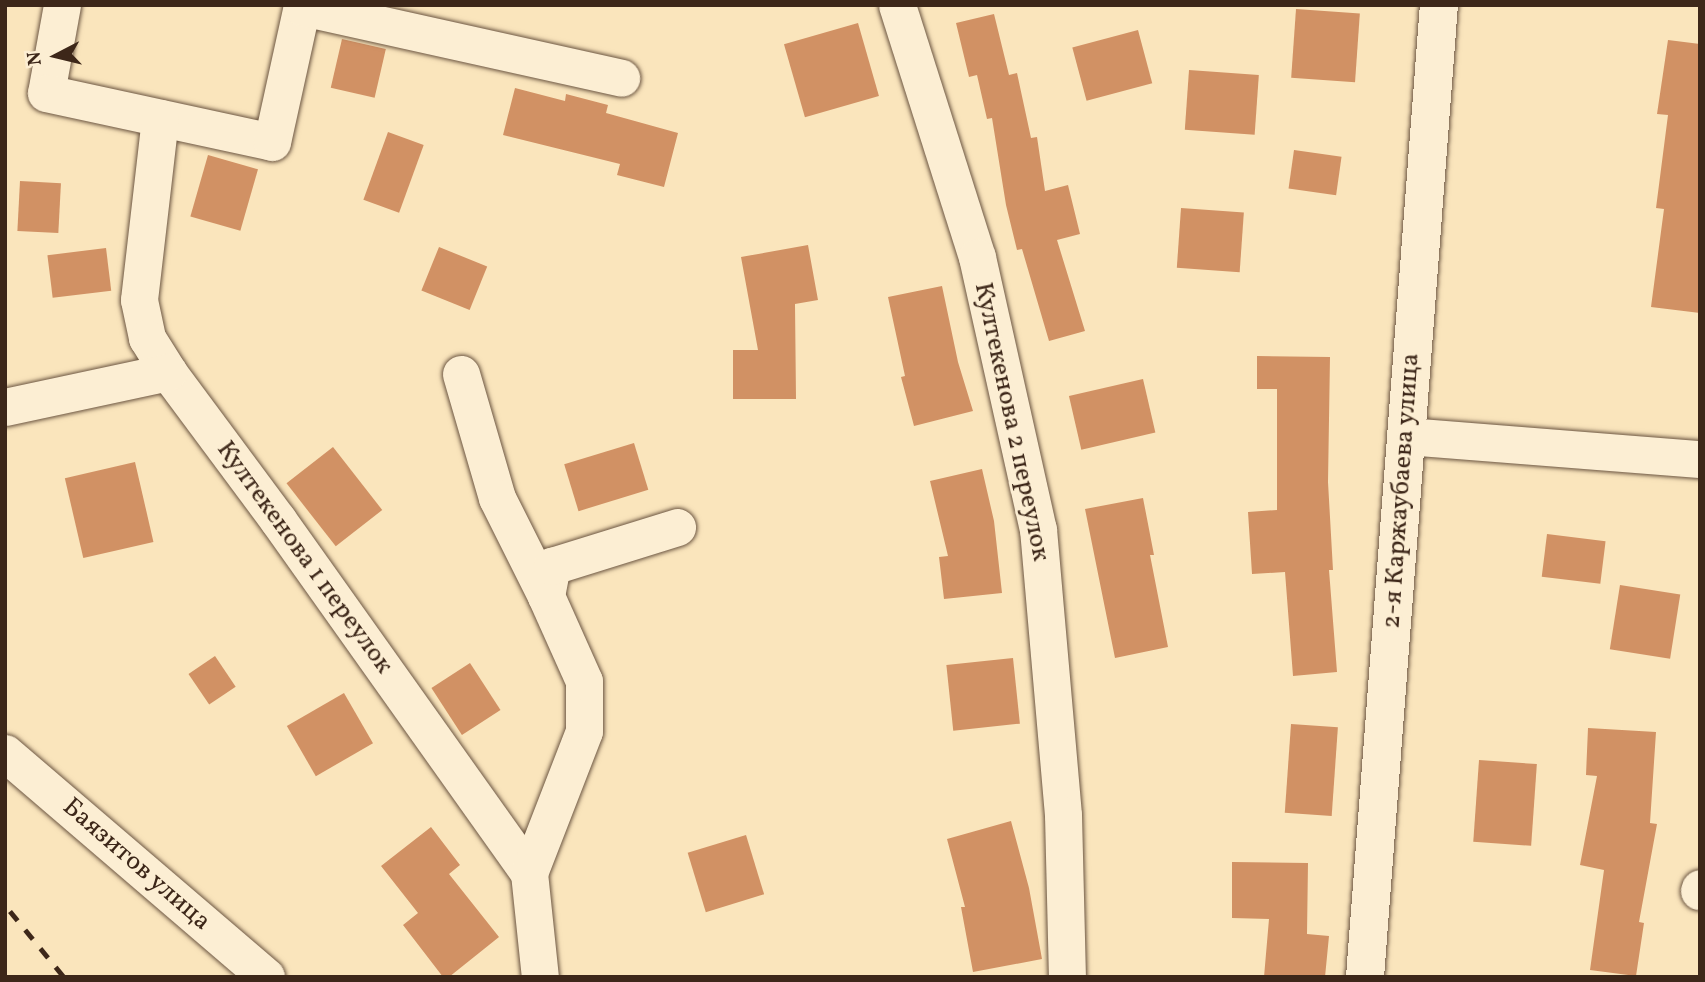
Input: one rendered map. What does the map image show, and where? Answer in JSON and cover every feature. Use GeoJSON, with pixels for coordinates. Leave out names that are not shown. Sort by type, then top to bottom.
{"type":"FeatureCollection","features":[{"type":"Feature","properties":{"kind":"street"},"geometry":{"type":"LineString","coordinates":[[62,5],[46,93],[272,142],[302,6],[621,78]]}},
{"type":"Feature","properties":{"kind":"street","name":"Култекенова 2 переулок"},"geometry":{"type":"LineString","coordinates":[[897,5],[977,257],[1038,528],[1063,815],[1067,977]]}},
{"type":"Feature","properties":{"kind":"street","name":"2-я Каржаубаева улица"},"geometry":{"type":"LineString","coordinates":[[1365,977],[1439,5]]}},
{"type":"Feature","properties":{"kind":"street","name":"Култекенова 1 переулок"},"geometry":{"type":"LineString","coordinates":[[160,118],[139,300],[147,338],[168,372],[278,520],[529,873],[540,977]]}},
{"type":"Feature","properties":{"kind":"street"},"geometry":{"type":"LineString","coordinates":[[5,407],[168,372]]}},
{"type":"Feature","properties":{"kind":"street"},"geometry":{"type":"LineString","coordinates":[[461,374],[497,498],[546,596],[584,681],[584,731],[529,873]]}},
{"type":"Feature","properties":{"kind":"street"},"geometry":{"type":"LineString","coordinates":[[1406,436],[1700,459]]}},
{"type":"Feature","properties":{"kind":"street"},"geometry":{"type":"LineString","coordinates":[[546,596],[552,566],[677,527]]}},
{"type":"Feature","properties":{"kind":"street","name":"Баязитов улица"},"geometry":{"type":"LineString","coordinates":[[5,753],[267,977]]}},
{"type":"Feature","properties":{"kind":"building"},"geometry":{"type":"Polygon","coordinates":[[[1296,9],[1360,13],[1355,82],[1291,78],[1296,9]]]}},
{"type":"Feature","properties":{"kind":"building"},"geometry":{"type":"Polygon","coordinates":[[[994,14],[1009,75],[1017,73],[1031,138],[1037,137],[1045,191],[1068,185],[1080,234],[1057,240],[1085,331],[1049,341],[1022,249],[1017,250],[1006,205],[992,118],[987,119],[977,75],[969,77],[956,23],[994,14]]]}},
{"type":"Feature","properties":{"kind":"building"},"geometry":{"type":"Polygon","coordinates":[[[858,23],[879,96],[805,117],[784,44],[858,23]]]}},
{"type":"Feature","properties":{"kind":"building"},"geometry":{"type":"Polygon","coordinates":[[[1138,30],[1152,83],[1087,101],[1072,48],[1138,30]]]}},
{"type":"Feature","properties":{"kind":"building"},"geometry":{"type":"Polygon","coordinates":[[[342,39],[386,49],[375,98],[331,88],[342,39]]]}},
{"type":"Feature","properties":{"kind":"building"},"geometry":{"type":"Polygon","coordinates":[[[1668,40],[1700,44],[1700,313],[1651,307],[1664,209],[1656,208],[1668,115],[1657,114],[1668,40]]]}},
{"type":"Feature","properties":{"kind":"building"},"geometry":{"type":"Polygon","coordinates":[[[1189,70],[1259,75],[1255,135],[1185,130],[1189,70]]]}},
{"type":"Feature","properties":{"kind":"building"},"geometry":{"type":"Polygon","coordinates":[[[515,88],[565,101],[566,94],[608,105],[606,113],[678,133],[664,187],[617,175],[620,164],[503,135],[515,88]]]}},
{"type":"Feature","properties":{"kind":"building"},"geometry":{"type":"Polygon","coordinates":[[[388,132],[424,145],[399,213],[363,200],[388,132]]]}},
{"type":"Feature","properties":{"kind":"building"},"geometry":{"type":"Polygon","coordinates":[[[1294,150],[1342,157],[1336,195],[1289,189],[1294,150]]]}},
{"type":"Feature","properties":{"kind":"building"},"geometry":{"type":"Polygon","coordinates":[[[208,155],[258,169],[240,231],[190,217],[208,155]]]}},
{"type":"Feature","properties":{"kind":"building"},"geometry":{"type":"Polygon","coordinates":[[[20,181],[61,183],[58,233],[17,231],[20,181]]]}},
{"type":"Feature","properties":{"kind":"building"},"geometry":{"type":"Polygon","coordinates":[[[1181,208],[1244,212],[1240,272],[1177,268],[1181,208]]]}},
{"type":"Feature","properties":{"kind":"building"},"geometry":{"type":"Polygon","coordinates":[[[808,245],[818,300],[795,304],[796,399],[733,399],[733,350],[758,350],[741,257],[808,245]]]}},
{"type":"Feature","properties":{"kind":"building"},"geometry":{"type":"Polygon","coordinates":[[[439,247],[487,266],[470,310],[421,291],[439,247]]]}},
{"type":"Feature","properties":{"kind":"building"},"geometry":{"type":"Polygon","coordinates":[[[106,248],[111,291],[53,298],[47,255],[106,248]]]}},
{"type":"Feature","properties":{"kind":"building"},"geometry":{"type":"Polygon","coordinates":[[[942,286],[958,362],[973,411],[914,426],[901,377],[905,376],[888,297],[942,286]]]}},
{"type":"Feature","properties":{"kind":"building"},"geometry":{"type":"Polygon","coordinates":[[[1257,356],[1330,357],[1328,482],[1333,570],[1329,570],[1337,672],[1293,676],[1285,572],[1252,574],[1248,512],[1277,510],[1277,389],[1257,389],[1257,356]]]}},
{"type":"Feature","properties":{"kind":"building"},"geometry":{"type":"Polygon","coordinates":[[[1143,379],[1155,433],[1081,450],[1069,396],[1143,379]]]}},
{"type":"Feature","properties":{"kind":"building"},"geometry":{"type":"Polygon","coordinates":[[[634,443],[648,490],[579,511],[564,464],[634,443]]]}},
{"type":"Feature","properties":{"kind":"building"},"geometry":{"type":"Polygon","coordinates":[[[333,447],[382,510],[336,546],[287,483],[333,447]]]}},
{"type":"Feature","properties":{"kind":"building"},"geometry":{"type":"Polygon","coordinates":[[[135,462],[153,542],[83,558],[65,478],[135,462]]]}},
{"type":"Feature","properties":{"kind":"building"},"geometry":{"type":"Polygon","coordinates":[[[982,469],[994,521],[1002,593],[944,599],[939,557],[948,556],[930,481],[982,469]]]}},
{"type":"Feature","properties":{"kind":"building"},"geometry":{"type":"Polygon","coordinates":[[[1143,498],[1154,555],[1150,555],[1168,647],[1115,658],[1085,509],[1143,498]]]}},
{"type":"Feature","properties":{"kind":"building"},"geometry":{"type":"Polygon","coordinates":[[[1547,534],[1606,541],[1600,584],[1542,577],[1547,534]]]}},
{"type":"Feature","properties":{"kind":"building"},"geometry":{"type":"Polygon","coordinates":[[[1620,585],[1680,595],[1670,659],[1610,649],[1620,585]]]}},
{"type":"Feature","properties":{"kind":"building"},"geometry":{"type":"Polygon","coordinates":[[[215,656],[236,687],[209,705],[188,674],[215,656]]]}},
{"type":"Feature","properties":{"kind":"building"},"geometry":{"type":"Polygon","coordinates":[[[1013,658],[1020,724],[953,731],[946,665],[1013,658]]]}},
{"type":"Feature","properties":{"kind":"building"},"geometry":{"type":"Polygon","coordinates":[[[470,663],[500,710],[462,735],[431,688],[470,663]]]}},
{"type":"Feature","properties":{"kind":"building"},"geometry":{"type":"Polygon","coordinates":[[[344,693],[373,743],[316,776],[287,726],[344,693]]]}},
{"type":"Feature","properties":{"kind":"building"},"geometry":{"type":"Polygon","coordinates":[[[1291,724],[1338,727],[1332,816],[1285,813],[1291,724]]]}},
{"type":"Feature","properties":{"kind":"building"},"geometry":{"type":"Polygon","coordinates":[[[1588,728],[1656,732],[1650,823],[1657,824],[1639,922],[1644,923],[1636,976],[1590,970],[1604,870],[1580,865],[1597,776],[1586,775],[1588,728]]]}},
{"type":"Feature","properties":{"kind":"building"},"geometry":{"type":"Polygon","coordinates":[[[1479,760],[1537,764],[1531,846],[1473,842],[1479,760]]]}},
{"type":"Feature","properties":{"kind":"building"},"geometry":{"type":"Polygon","coordinates":[[[1011,821],[1029,888],[1042,959],[973,972],[961,907],[965,907],[947,839],[1011,821]]]}},
{"type":"Feature","properties":{"kind":"building"},"geometry":{"type":"Polygon","coordinates":[[[431,827],[460,865],[449,874],[499,937],[449,977],[443,977],[403,925],[418,913],[381,866],[431,827]]]}},
{"type":"Feature","properties":{"kind":"building"},"geometry":{"type":"Polygon","coordinates":[[[746,835],[764,894],[706,912],[688,853],[746,835]]]}},
{"type":"Feature","properties":{"kind":"building"},"geometry":{"type":"Polygon","coordinates":[[[1232,862],[1308,863],[1307,934],[1329,936],[1325,977],[1264,977],[1269,919],[1232,918],[1232,862]]]}},
{"type":"Feature","properties":{"kind":"railway"},"geometry":{"type":"LineString","coordinates":[[10,911],[64,977]]}}]}
